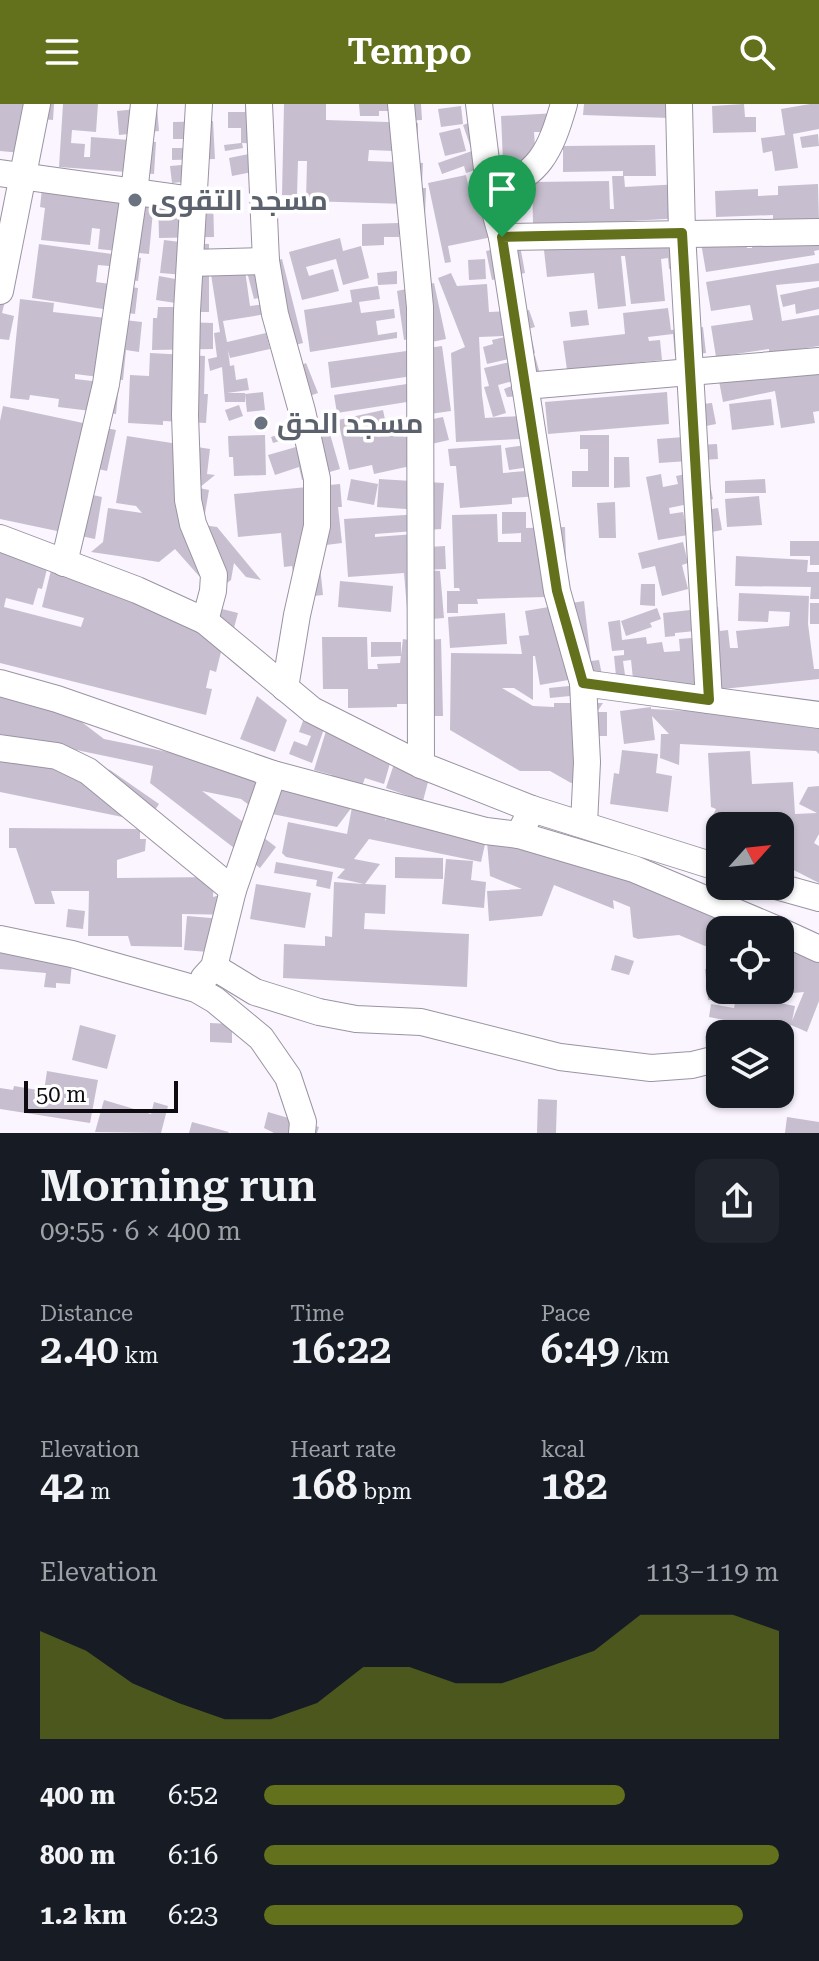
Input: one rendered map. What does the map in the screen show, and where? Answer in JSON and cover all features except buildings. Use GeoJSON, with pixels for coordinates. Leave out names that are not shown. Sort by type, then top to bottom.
{"type":"FeatureCollection","features":[{"type":"Feature","properties":{"kind":"street"},"geometry":{"type":"LineString","coordinates":[[0,291],[11,175],[37,104]]}},
{"type":"Feature","properties":{"kind":"street"},"geometry":{"type":"LineString","coordinates":[[64,563],[106,384],[144,104]]}},
{"type":"Feature","properties":{"kind":"street"},"geometry":{"type":"LineString","coordinates":[[199,104],[185,386],[186,478],[193,524],[214,575],[205,621]]}},
{"type":"Feature","properties":{"kind":"street"},"geometry":{"type":"LineString","coordinates":[[259,104],[266,261],[275,314],[317,479],[317,526],[285,688]]}},
{"type":"Feature","properties":{"kind":"street"},"geometry":{"type":"LineString","coordinates":[[401,104],[420,307],[421,765]]}},
{"type":"Feature","properties":{"kind":"street"},"geometry":{"type":"LineString","coordinates":[[479,104],[490,193],[502,237],[557,591],[583,683],[587,762],[584,824]]}},
{"type":"Feature","properties":{"kind":"street"},"geometry":{"type":"LineString","coordinates":[[490,193],[507,187],[538,167],[548,151],[564,104]]}},
{"type":"Feature","properties":{"kind":"street"},"geometry":{"type":"LineString","coordinates":[[679,104],[682,233],[709,700]]}},
{"type":"Feature","properties":{"kind":"street"},"geometry":{"type":"LineString","coordinates":[[11,175],[193,200]]}},
{"type":"Feature","properties":{"kind":"street"},"geometry":{"type":"LineString","coordinates":[[502,237],[819,232]]}},
{"type":"Feature","properties":{"kind":"street"},"geometry":{"type":"LineString","coordinates":[[190,263],[266,261]]}},
{"type":"Feature","properties":{"kind":"street"},"geometry":{"type":"LineString","coordinates":[[525,386],[819,361]]}},
{"type":"Feature","properties":{"kind":"street"},"geometry":{"type":"LineString","coordinates":[[0,538],[137,590],[205,621],[312,710],[421,765],[532,809],[706,863]]}},
{"type":"Feature","properties":{"kind":"street"},"geometry":{"type":"LineString","coordinates":[[0,683],[57,699],[273,774],[486,831],[519,835],[634,869],[746,916]]}},
{"type":"Feature","properties":{"kind":"street"},"geometry":{"type":"LineString","coordinates":[[583,683],[819,715]]}},
{"type":"Feature","properties":{"kind":"street"},"geometry":{"type":"LineString","coordinates":[[0,748],[57,756],[88,771],[233,890]]}},
{"type":"Feature","properties":{"kind":"street"},"geometry":{"type":"LineString","coordinates":[[196,989],[214,967],[233,890],[273,774]]}},
{"type":"Feature","properties":{"kind":"street"},"geometry":{"type":"LineString","coordinates":[[519,835],[532,809]]}},
{"type":"Feature","properties":{"kind":"street"},"geometry":{"type":"LineString","coordinates":[[794,891],[819,898]]}},
{"type":"Feature","properties":{"kind":"street"},"geometry":{"type":"LineString","coordinates":[[794,937],[819,949]]}},
{"type":"Feature","properties":{"kind":"street"},"geometry":{"type":"LineString","coordinates":[[0,939],[72,954],[196,989],[237,1016],[261,1038],[288,1077],[303,1122],[302,1133]]}},
{"type":"Feature","properties":{"kind":"street"},"geometry":{"type":"LineString","coordinates":[[214,967],[255,992],[319,1012],[356,1019],[421,1022],[560,1057],[651,1068],[706,1062]]}},
{"type":"Feature","properties":{"kind":"place","name":"مسجد التقوى"},"geometry":{"type":"Point","coordinates":[135,200]}},
{"type":"Feature","properties":{"kind":"place","name":"مسجد الحق"},"geometry":{"type":"Point","coordinates":[261,423]}},
{"type":"Feature","properties":{"kind":"route"},"geometry":{"type":"LineString","coordinates":[[682,233],[709,700],[583,683],[557,591],[502,237],[682,233]]}}]}
